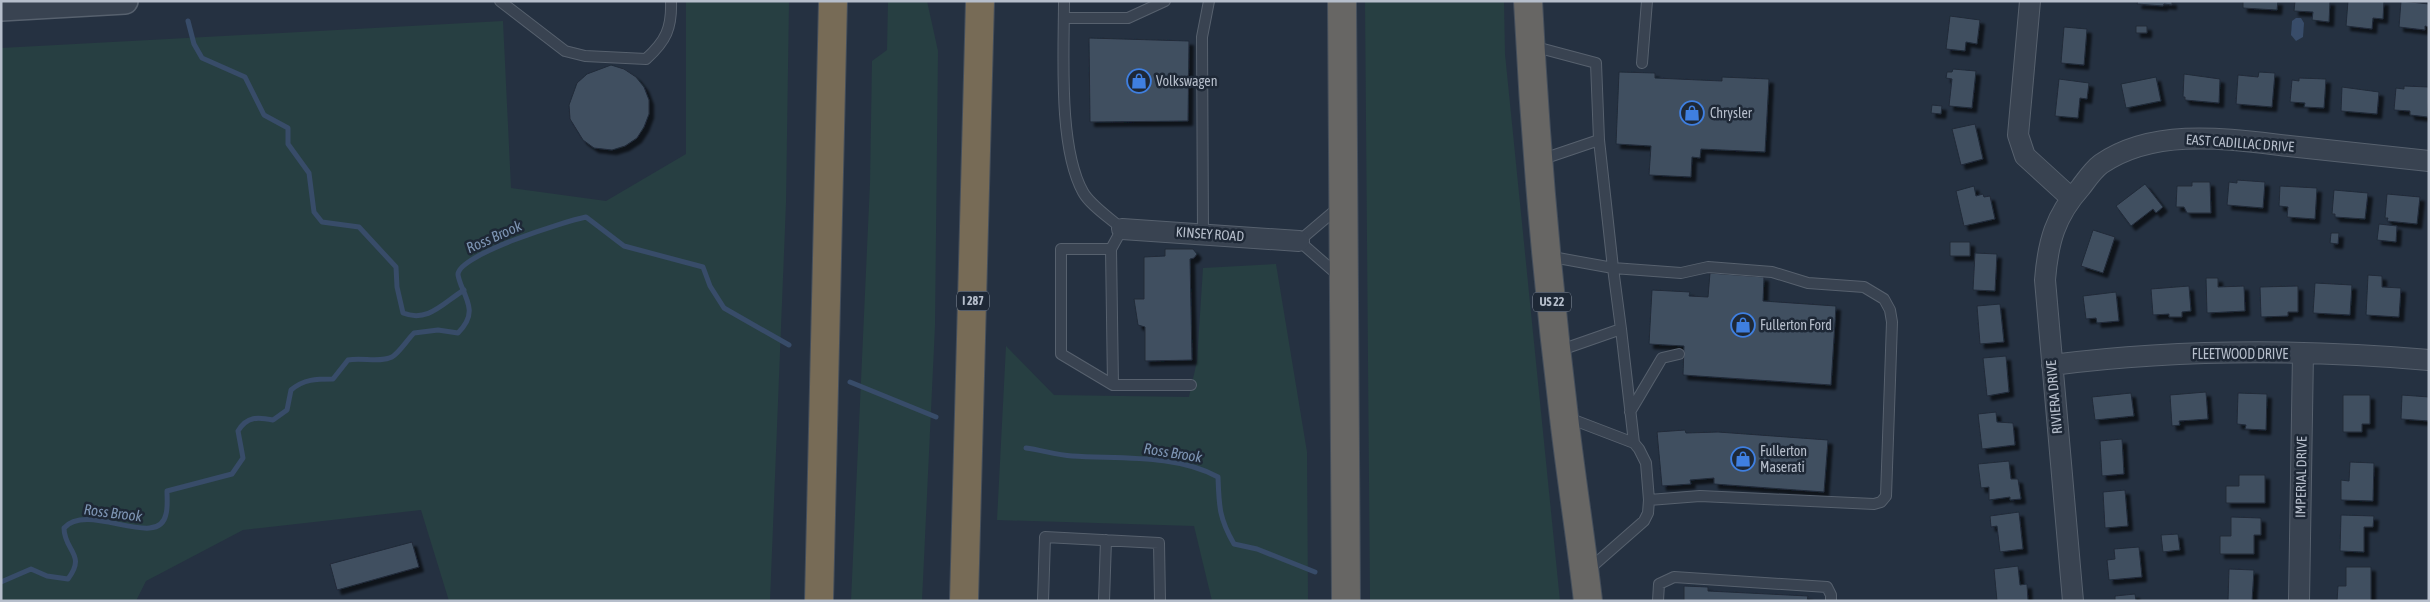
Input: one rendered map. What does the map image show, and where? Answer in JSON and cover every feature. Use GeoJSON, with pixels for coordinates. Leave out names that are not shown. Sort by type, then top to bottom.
{"type":"FeatureCollection","features":[{"type":"Feature","properties":{"kind":"highway"},"geometry":{"type":"LineString","coordinates":[[819,601],[832,1]]}},
{"type":"Feature","properties":{"kind":"highway","name":"I 287"},"geometry":{"type":"LineString","coordinates":[[964,601],[980,1]]}},
{"type":"Feature","properties":{"kind":"highway"},"geometry":{"type":"LineString","coordinates":[[1342,1],[1346,601]]}},
{"type":"Feature","properties":{"kind":"highway","name":"US 22"},"geometry":{"type":"LineString","coordinates":[[1528,1],[1547,256],[1564,416],[1588,601]]}},
{"type":"Feature","properties":{"kind":"street"},"geometry":{"type":"LineString","coordinates":[[1,8],[125,1]]}},
{"type":"Feature","properties":{"kind":"street"},"geometry":{"type":"LineString","coordinates":[[2030,1],[2018,135],[2025,156],[2071,198]]}},
{"type":"Feature","properties":{"kind":"street","name":"EAST CADILLAC DRIVE"},"geometry":{"type":"LineString","coordinates":[[2071,198],[2099,166],[2115,156],[2173,139],[2196,138],[2254,142],[2429,161]]}},
{"type":"Feature","properties":{"kind":"street","name":"RIVIERA DRIVE"},"geometry":{"type":"LineString","coordinates":[[2071,198],[2057,221],[2047,249],[2045,280],[2073,601]]}},
{"type":"Feature","properties":{"kind":"street","name":"KINSEY ROAD"},"geometry":{"type":"LineString","coordinates":[[1122,228],[1299,241]]}},
{"type":"Feature","properties":{"kind":"street","name":"FLEETWOOD DRIVE"},"geometry":{"type":"LineString","coordinates":[[2052,365],[2117,357],[2228,352],[2303,353],[2429,360]]}},
{"type":"Feature","properties":{"kind":"street","name":"IMPERIAL DRIVE"},"geometry":{"type":"LineString","coordinates":[[2298,601],[2303,353]]}},
{"type":"Feature","properties":{"kind":"lane"},"geometry":{"type":"LineString","coordinates":[[500,1],[565,51],[585,56],[646,59],[660,47],[671,23],[671,1]]}},
{"type":"Feature","properties":{"kind":"lane"},"geometry":{"type":"LineString","coordinates":[[1064,1],[1066,112],[1072,170],[1084,194],[1122,228],[1111,249],[1113,385]]}},
{"type":"Feature","properties":{"kind":"lane"},"geometry":{"type":"LineString","coordinates":[[1064,18],[1128,18],[1165,1]]}},
{"type":"Feature","properties":{"kind":"lane"},"geometry":{"type":"LineString","coordinates":[[1203,234],[1202,37],[1209,1]]}},
{"type":"Feature","properties":{"kind":"lane"},"geometry":{"type":"LineString","coordinates":[[1642,63],[1647,1]]}},
{"type":"Feature","properties":{"kind":"lane"},"geometry":{"type":"LineString","coordinates":[[1530,46],[1596,63],[1599,140],[1630,412],[1634,443],[1646,463],[1649,500],[1648,513],[1644,521],[1585,573]]}},
{"type":"Feature","properties":{"kind":"lane"},"geometry":{"type":"LineString","coordinates":[[1539,160],[1599,140]]}},
{"type":"Feature","properties":{"kind":"lane"},"geometry":{"type":"LineString","coordinates":[[1344,203],[1299,241],[1344,281]]}},
{"type":"Feature","properties":{"kind":"lane"},"geometry":{"type":"LineString","coordinates":[[1111,249],[1061,250],[1061,354],[1113,385],[1191,385]]}},
{"type":"Feature","properties":{"kind":"lane"},"geometry":{"type":"LineString","coordinates":[[1547,256],[1614,268],[1681,274],[1708,267],[1772,272],[1808,283],[1864,287],[1884,299],[1890,310],[1892,322],[1886,496],[1881,502],[1874,504],[1700,496],[1649,500]]}},
{"type":"Feature","properties":{"kind":"lane"},"geometry":{"type":"LineString","coordinates":[[1557,351],[1621,329]]}},
{"type":"Feature","properties":{"kind":"lane"},"geometry":{"type":"LineString","coordinates":[[1630,412],[1662,358],[1679,354]]}},
{"type":"Feature","properties":{"kind":"lane"},"geometry":{"type":"LineString","coordinates":[[1564,416],[1634,443]]}},
{"type":"Feature","properties":{"kind":"lane"},"geometry":{"type":"LineString","coordinates":[[1043,601],[1045,538],[1159,542],[1160,601]]}},
{"type":"Feature","properties":{"kind":"lane"},"geometry":{"type":"LineString","coordinates":[[1104,601],[1106,540]]}},
{"type":"Feature","properties":{"kind":"lane"},"geometry":{"type":"LineString","coordinates":[[1658,601],[1659,584],[1674,577],[1827,587],[1831,595],[1830,601]]}},
{"type":"Feature","properties":{"kind":"green space"},"geometry":{"type":"Polygon","coordinates":[[[686,1],[789,1],[786,203],[770,601],[449,601],[421,510],[243,530],[146,581],[136,601],[1,601],[1,48],[503,21],[511,188],[606,201],[686,154],[686,1]]]}},
{"type":"Feature","properties":{"kind":"green space"},"geometry":{"type":"Polygon","coordinates":[[[888,1],[927,1],[938,51],[935,326],[922,601],[851,601],[870,183],[872,61],[887,50],[888,1]]]}},
{"type":"Feature","properties":{"kind":"green space"},"geometry":{"type":"Polygon","coordinates":[[[1365,1],[1504,1],[1505,54],[1560,601],[1370,601],[1365,1]]]}},
{"type":"Feature","properties":{"kind":"green space"},"geometry":{"type":"Polygon","coordinates":[[[1276,264],[1307,452],[1308,601],[1212,601],[1194,526],[997,520],[1006,346],[1054,395],[1189,397],[1197,361],[1203,268],[1276,264]]]}},
{"type":"Feature","properties":{"kind":"water"},"geometry":{"type":"Polygon","coordinates":[[[2296,18],[2301,18],[2304,23],[2303,37],[2296,41],[2291,35],[2292,21],[2296,18]]]}},
{"type":"Feature","properties":{"kind":"building"},"geometry":{"type":"Polygon","coordinates":[[[2138,1],[2172,1],[2172,5],[2137,4],[2138,1]]]}},
{"type":"Feature","properties":{"kind":"building"},"geometry":{"type":"Polygon","coordinates":[[[2243,1],[2278,1],[2277,10],[2243,8],[2243,1]]]}},
{"type":"Feature","properties":{"kind":"building"},"geometry":{"type":"Polygon","coordinates":[[[2295,1],[2330,1],[2329,22],[2312,20],[2313,12],[2294,11],[2295,1]]]}},
{"type":"Feature","properties":{"kind":"building"},"geometry":{"type":"Polygon","coordinates":[[[2348,1],[2384,1],[2383,19],[2373,18],[2372,29],[2346,26],[2348,1]]]}},
{"type":"Feature","properties":{"kind":"building"},"geometry":{"type":"Polygon","coordinates":[[[2401,1],[2429,4],[2429,27],[2425,26],[2425,30],[2399,27],[2401,1]]]}},
{"type":"Feature","properties":{"kind":"building"},"geometry":{"type":"Polygon","coordinates":[[[1950,16],[1980,20],[1977,44],[1966,42],[1965,51],[1946,49],[1950,16]]]}},
{"type":"Feature","properties":{"kind":"building"},"geometry":{"type":"Polygon","coordinates":[[[2136,26],[2147,26],[2147,33],[2136,33],[2136,26]]]}},
{"type":"Feature","properties":{"kind":"building"},"geometry":{"type":"Polygon","coordinates":[[[2064,27],[2087,29],[2084,65],[2061,63],[2064,27]]]}},
{"type":"Feature","properties":{"kind":"building","name":"Volkswagen"},"geometry":{"type":"Polygon","coordinates":[[[1089,38],[1189,41],[1188,121],[1090,122],[1089,38]]]}},
{"type":"Feature","properties":{"kind":"building"},"geometry":{"type":"Polygon","coordinates":[[[611,65],[624,69],[636,77],[644,87],[649,100],[649,114],[637,138],[625,146],[612,150],[594,148],[583,140],[570,119],[569,105],[577,83],[587,74],[611,65]]]}},
{"type":"Feature","properties":{"kind":"building"},"geometry":{"type":"Polygon","coordinates":[[[1953,69],[1976,71],[1972,108],[1949,106],[1952,79],[1946,78],[1947,72],[1952,72],[1953,69]]]}},
{"type":"Feature","properties":{"kind":"building","name":"Chrysler"},"geometry":{"type":"Polygon","coordinates":[[[1619,72],[1655,73],[1655,78],[1722,81],[1722,77],[1769,79],[1765,152],[1701,149],[1700,158],[1692,157],[1691,177],[1649,175],[1651,146],[1616,144],[1619,72]]]}},
{"type":"Feature","properties":{"kind":"building"},"geometry":{"type":"Polygon","coordinates":[[[2259,72],[2275,73],[2272,107],[2236,104],[2238,75],[2258,77],[2259,72]]]}},
{"type":"Feature","properties":{"kind":"building"},"geometry":{"type":"Polygon","coordinates":[[[2184,74],[2220,79],[2219,103],[2185,100],[2185,97],[2183,97],[2184,74]]]}},
{"type":"Feature","properties":{"kind":"building"},"geometry":{"type":"Polygon","coordinates":[[[2156,77],[2161,101],[2126,108],[2121,84],[2156,77]]]}},
{"type":"Feature","properties":{"kind":"building"},"geometry":{"type":"Polygon","coordinates":[[[2299,78],[2326,79],[2324,108],[2304,107],[2305,103],[2290,102],[2292,80],[2299,81],[2299,78]]]}},
{"type":"Feature","properties":{"kind":"building"},"geometry":{"type":"Polygon","coordinates":[[[2059,79],[2089,83],[2087,99],[2080,98],[2078,118],[2055,116],[2059,79]]]}},
{"type":"Feature","properties":{"kind":"building"},"geometry":{"type":"Polygon","coordinates":[[[2404,86],[2429,87],[2428,117],[2410,115],[2410,111],[2394,110],[2396,88],[2404,89],[2404,86]]]}},
{"type":"Feature","properties":{"kind":"building"},"geometry":{"type":"Polygon","coordinates":[[[2342,87],[2379,92],[2377,114],[2341,111],[2342,87]]]}},
{"type":"Feature","properties":{"kind":"building"},"geometry":{"type":"Polygon","coordinates":[[[1932,105],[1942,106],[1941,114],[1931,113],[1932,105]]]}},
{"type":"Feature","properties":{"kind":"building"},"geometry":{"type":"Polygon","coordinates":[[[1975,124],[1983,159],[1961,165],[1952,129],[1975,124]]]}},
{"type":"Feature","properties":{"kind":"building"},"geometry":{"type":"Polygon","coordinates":[[[2237,180],[2265,182],[2263,208],[2227,205],[2229,182],[2237,183],[2237,180]]]}},
{"type":"Feature","properties":{"kind":"building"},"geometry":{"type":"Polygon","coordinates":[[[2192,182],[2210,182],[2211,213],[2187,213],[2184,207],[2176,207],[2177,186],[2192,186],[2192,182]]]}},
{"type":"Feature","properties":{"kind":"building"},"geometry":{"type":"Polygon","coordinates":[[[2145,184],[2163,207],[2156,213],[2153,209],[2131,226],[2116,206],[2145,184]]]}},
{"type":"Feature","properties":{"kind":"building"},"geometry":{"type":"Polygon","coordinates":[[[1974,186],[1976,196],[1983,194],[1984,197],[1990,196],[1995,219],[1964,226],[1956,191],[1974,186]]]}},
{"type":"Feature","properties":{"kind":"building"},"geometry":{"type":"Polygon","coordinates":[[[2280,186],[2317,188],[2315,219],[2287,217],[2288,207],[2279,206],[2280,186]]]}},
{"type":"Feature","properties":{"kind":"building"},"geometry":{"type":"Polygon","coordinates":[[[2334,190],[2368,193],[2365,219],[2335,217],[2335,214],[2332,214],[2334,190]]]}},
{"type":"Feature","properties":{"kind":"building"},"geometry":{"type":"Polygon","coordinates":[[[2387,194],[2420,197],[2417,224],[2387,221],[2388,218],[2385,218],[2387,194]]]}},
{"type":"Feature","properties":{"kind":"building"},"geometry":{"type":"Polygon","coordinates":[[[2379,224],[2397,226],[2396,242],[2377,240],[2379,224]]]}},
{"type":"Feature","properties":{"kind":"building"},"geometry":{"type":"Polygon","coordinates":[[[2093,230],[2115,237],[2103,273],[2081,266],[2093,230]]]}},
{"type":"Feature","properties":{"kind":"building"},"geometry":{"type":"Polygon","coordinates":[[[2331,233],[2339,233],[2338,244],[2330,243],[2331,233]]]}},
{"type":"Feature","properties":{"kind":"building"},"geometry":{"type":"Polygon","coordinates":[[[1950,242],[1970,242],[1970,256],[1950,256],[1950,242]]]}},
{"type":"Feature","properties":{"kind":"building"},"geometry":{"type":"Polygon","coordinates":[[[1165,249],[1193,249],[1197,254],[1194,258],[1190,259],[1192,360],[1145,361],[1145,327],[1138,325],[1134,299],[1144,299],[1144,257],[1165,256],[1165,249]]]}},
{"type":"Feature","properties":{"kind":"building"},"geometry":{"type":"Polygon","coordinates":[[[1975,253],[1997,254],[1995,291],[1973,290],[1975,253]]]}},
{"type":"Feature","properties":{"kind":"building","name":"Fullerton Ford"},"geometry":{"type":"Polygon","coordinates":[[[1710,273],[1764,277],[1763,301],[1836,306],[1831,385],[1683,375],[1684,346],[1649,344],[1652,290],[1690,292],[1689,296],[1708,297],[1710,273]]]}},
{"type":"Feature","properties":{"kind":"building"},"geometry":{"type":"Polygon","coordinates":[[[2368,275],[2382,276],[2382,287],[2401,288],[2399,317],[2366,315],[2368,275]]]}},
{"type":"Feature","properties":{"kind":"building"},"geometry":{"type":"Polygon","coordinates":[[[2206,278],[2218,278],[2218,287],[2244,286],[2245,311],[2207,313],[2206,278]]]}},
{"type":"Feature","properties":{"kind":"building"},"geometry":{"type":"Polygon","coordinates":[[[2315,283],[2352,285],[2350,315],[2313,313],[2315,283]]]}},
{"type":"Feature","properties":{"kind":"building"},"geometry":{"type":"Polygon","coordinates":[[[2189,286],[2191,311],[2182,312],[2182,317],[2169,317],[2169,314],[2153,315],[2151,289],[2189,286]]]}},
{"type":"Feature","properties":{"kind":"building"},"geometry":{"type":"Polygon","coordinates":[[[2298,286],[2298,312],[2288,312],[2288,316],[2261,317],[2260,287],[2298,286]]]}},
{"type":"Feature","properties":{"kind":"building"},"geometry":{"type":"Polygon","coordinates":[[[2116,292],[2119,321],[2097,323],[2096,318],[2086,319],[2083,296],[2116,292]]]}},
{"type":"Feature","properties":{"kind":"building"},"geometry":{"type":"Polygon","coordinates":[[[2000,304],[2004,342],[1980,344],[1977,306],[2000,304]]]}},
{"type":"Feature","properties":{"kind":"building"},"geometry":{"type":"Polygon","coordinates":[[[2006,356],[2009,392],[1987,396],[1983,358],[2006,356]]]}},
{"type":"Feature","properties":{"kind":"building"},"geometry":{"type":"Polygon","coordinates":[[[2206,392],[2208,419],[2179,421],[2180,425],[2172,426],[2170,395],[2206,392]]]}},
{"type":"Feature","properties":{"kind":"building"},"geometry":{"type":"Polygon","coordinates":[[[2131,393],[2134,416],[2095,420],[2092,397],[2131,393]]]}},
{"type":"Feature","properties":{"kind":"building"},"geometry":{"type":"Polygon","coordinates":[[[2238,393],[2267,394],[2266,430],[2245,429],[2246,425],[2237,424],[2238,393]]]}},
{"type":"Feature","properties":{"kind":"building"},"geometry":{"type":"Polygon","coordinates":[[[2343,395],[2370,395],[2370,424],[2362,424],[2362,432],[2343,432],[2343,395]]]}},
{"type":"Feature","properties":{"kind":"building"},"geometry":{"type":"Polygon","coordinates":[[[2402,395],[2429,397],[2429,421],[2401,419],[2402,395]]]}},
{"type":"Feature","properties":{"kind":"building"},"geometry":{"type":"Polygon","coordinates":[[[1996,412],[1997,422],[2013,423],[2015,445],[1982,449],[1978,414],[1996,412]]]}},
{"type":"Feature","properties":{"kind":"building","name":"Fullerton Maserati"},"geometry":{"type":"Polygon","coordinates":[[[1685,430],[1686,433],[1718,432],[1828,440],[1824,492],[1714,484],[1714,478],[1690,480],[1691,484],[1662,486],[1657,432],[1685,430]]]}},
{"type":"Feature","properties":{"kind":"building"},"geometry":{"type":"Polygon","coordinates":[[[2122,439],[2124,474],[2102,476],[2100,441],[2122,439]]]}},
{"type":"Feature","properties":{"kind":"building"},"geometry":{"type":"Polygon","coordinates":[[[2009,461],[2011,479],[2018,479],[2021,499],[2010,500],[2010,497],[1989,500],[1989,487],[1981,488],[1978,464],[2009,461]]]}},
{"type":"Feature","properties":{"kind":"building"},"geometry":{"type":"Polygon","coordinates":[[[2350,462],[2374,463],[2373,501],[2341,500],[2341,480],[2349,481],[2350,462]]]}},
{"type":"Feature","properties":{"kind":"building"},"geometry":{"type":"Polygon","coordinates":[[[2239,475],[2265,475],[2265,503],[2226,503],[2226,486],[2239,486],[2239,475]]]}},
{"type":"Feature","properties":{"kind":"building"},"geometry":{"type":"Polygon","coordinates":[[[2125,490],[2128,526],[2105,528],[2103,492],[2125,490]]]}},
{"type":"Feature","properties":{"kind":"building"},"geometry":{"type":"Polygon","coordinates":[[[2019,512],[2023,549],[2000,552],[1997,526],[1991,527],[1990,516],[2019,512]]]}},
{"type":"Feature","properties":{"kind":"building"},"geometry":{"type":"Polygon","coordinates":[[[2341,515],[2374,516],[2373,527],[2364,527],[2364,552],[2340,551],[2341,515]]]}},
{"type":"Feature","properties":{"kind":"building"},"geometry":{"type":"Polygon","coordinates":[[[2231,517],[2261,518],[2261,535],[2254,535],[2254,554],[2220,554],[2220,536],[2231,536],[2231,517]]]}},
{"type":"Feature","properties":{"kind":"building"},"geometry":{"type":"Polygon","coordinates":[[[2178,534],[2180,550],[2163,552],[2161,535],[2178,534]]]}},
{"type":"Feature","properties":{"kind":"building"},"geometry":{"type":"Polygon","coordinates":[[[412,542],[419,567],[337,590],[330,564],[412,542]]]}},
{"type":"Feature","properties":{"kind":"building"},"geometry":{"type":"Polygon","coordinates":[[[2139,547],[2142,577],[2109,580],[2107,560],[2115,559],[2114,549],[2139,547]]]}},
{"type":"Feature","properties":{"kind":"building"},"geometry":{"type":"Polygon","coordinates":[[[2018,566],[2020,585],[2027,584],[2028,601],[1997,601],[1994,569],[2018,566]]]}},
{"type":"Feature","properties":{"kind":"building"},"geometry":{"type":"Polygon","coordinates":[[[2346,567],[2371,567],[2371,601],[2337,601],[2338,586],[2346,586],[2346,567]]]}},
{"type":"Feature","properties":{"kind":"building"},"geometry":{"type":"Polygon","coordinates":[[[2229,569],[2254,570],[2252,601],[2228,601],[2229,569]]]}},
{"type":"Feature","properties":{"kind":"building"},"geometry":{"type":"Polygon","coordinates":[[[1684,586],[1708,587],[1708,591],[1808,596],[1807,601],[1684,601],[1684,586]]]}},
{"type":"Feature","properties":{"kind":"building"},"geometry":{"type":"Polygon","coordinates":[[[2135,594],[2136,601],[2115,601],[2115,596],[2135,594]]]}},
{"type":"Feature","properties":{"kind":"waterway"},"geometry":{"type":"LineString","coordinates":[[188,21],[194,44],[202,58],[245,77],[264,115],[288,128],[288,144],[309,173],[314,212],[322,222],[359,227],[396,267],[397,287],[403,313],[412,315],[428,314],[464,290]]}},
{"type":"Feature","properties":{"kind":"waterway","name":"Ross Brook"},"geometry":{"type":"LineString","coordinates":[[1,582],[31,569],[47,576],[68,579],[73,571],[75,558],[67,542],[64,528],[75,521],[105,521],[137,528],[150,528],[161,524],[167,511],[167,491],[232,474],[243,458],[238,431],[241,426],[249,420],[258,418],[273,420],[287,410],[291,390],[310,380],[333,379],[348,360],[382,360],[392,357],[414,333],[438,330],[458,333],[469,316],[467,299],[458,275],[463,266],[494,248],[558,225],[586,217],[624,246],[703,267],[710,286],[724,308],[789,345]]}},
{"type":"Feature","properties":{"kind":"waterway","name":"Ross Brook"},"geometry":{"type":"LineString","coordinates":[[850,382],[936,417]]}},
{"type":"Feature","properties":{"kind":"waterway","name":"Ross Brook"},"geometry":{"type":"LineString","coordinates":[[1026,448],[1061,455],[1166,461],[1202,470],[1218,477],[1221,512],[1225,527],[1234,544],[1257,549],[1315,572]]}},
{"type":"Feature","properties":{"kind":"place","name":"Volkswagen"},"geometry":{"type":"Point","coordinates":[1139,81]}},
{"type":"Feature","properties":{"kind":"place","name":"Chrysler"},"geometry":{"type":"Point","coordinates":[1692,113]}},
{"type":"Feature","properties":{"kind":"place","name":"Fullerton Ford"},"geometry":{"type":"Point","coordinates":[1743,325]}},
{"type":"Feature","properties":{"kind":"place","name":"Fullerton Maserati"},"geometry":{"type":"Point","coordinates":[1743,459]}}]}
